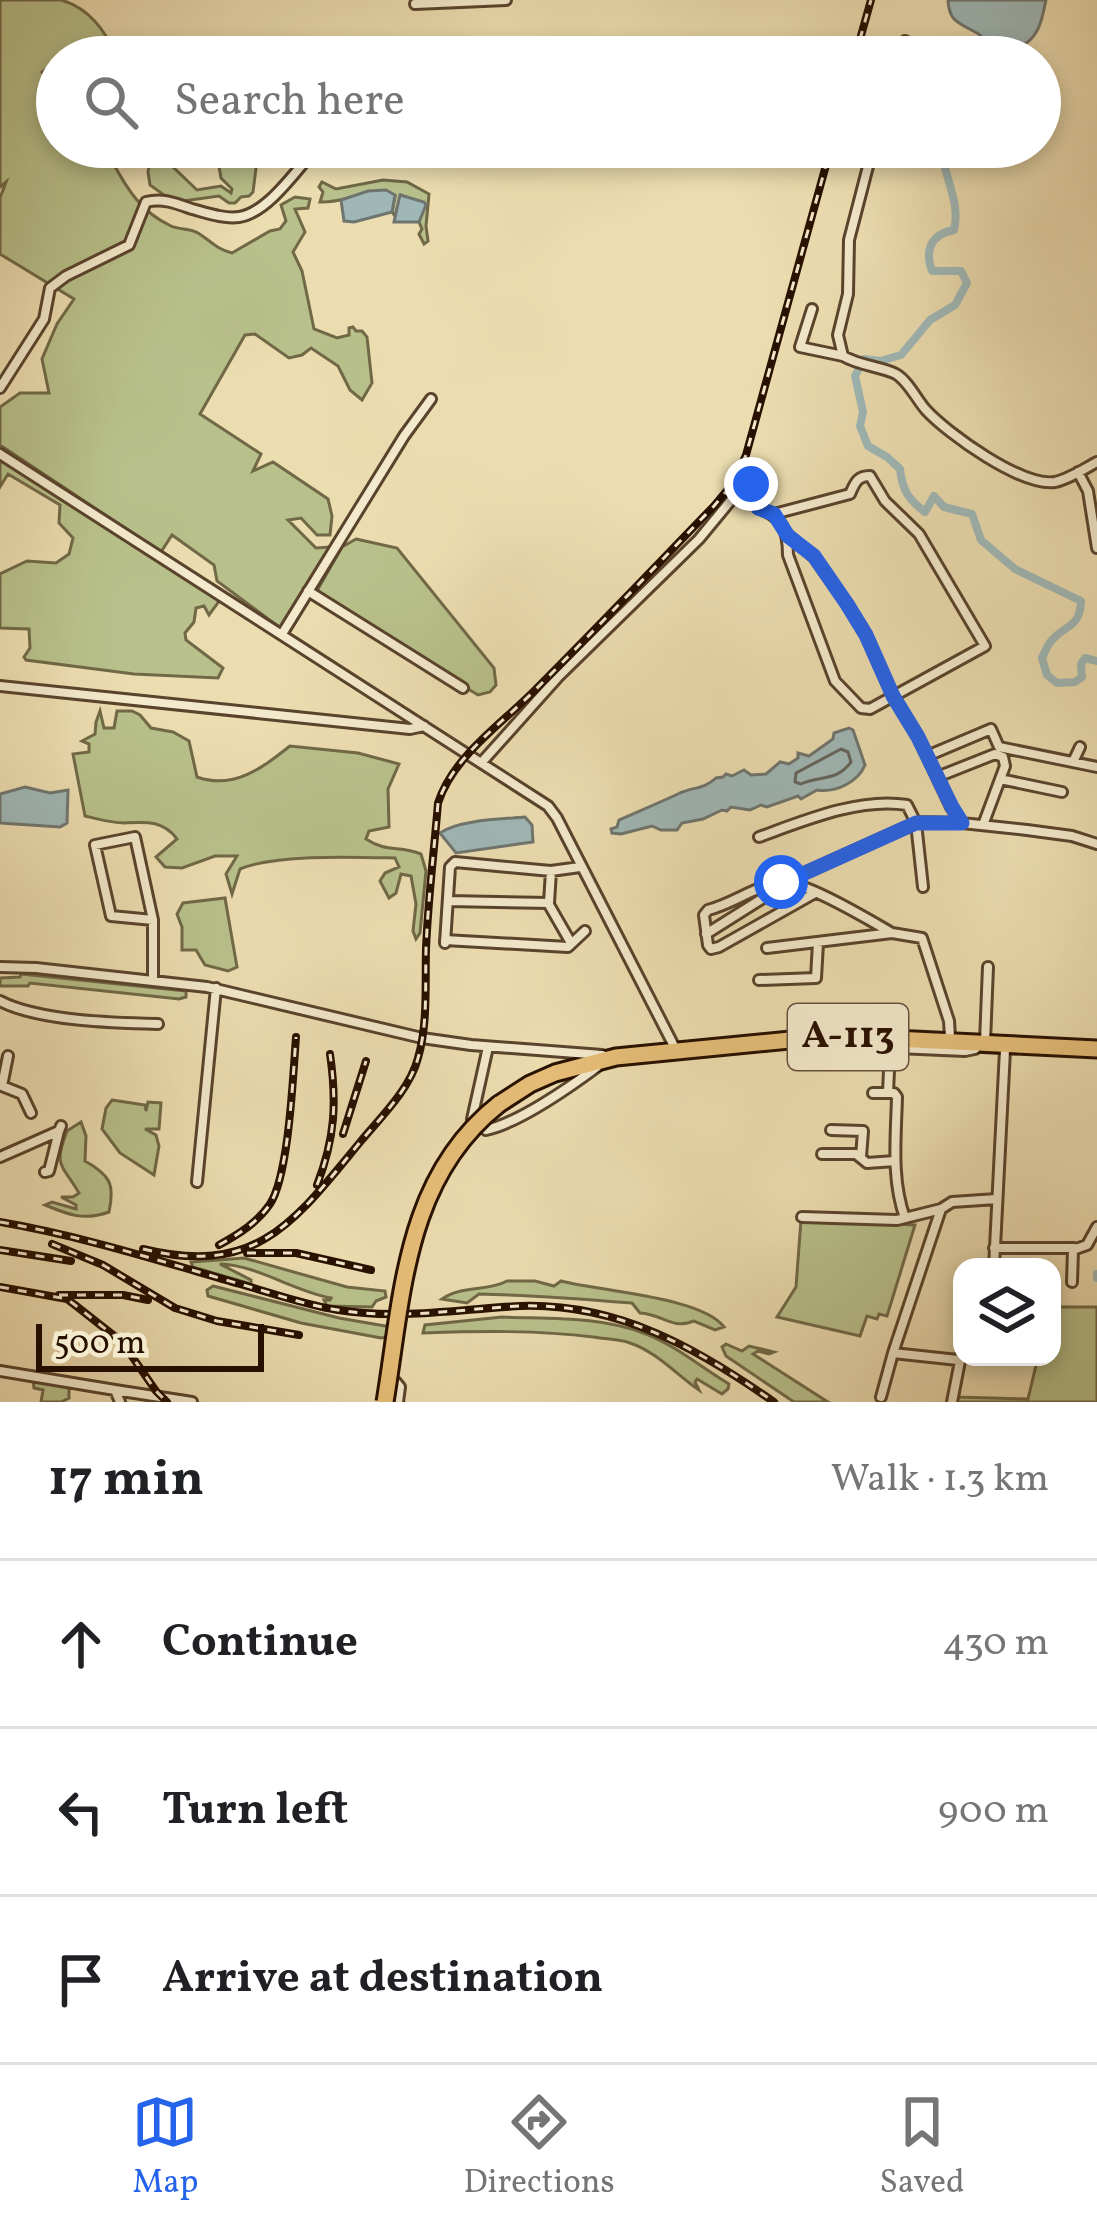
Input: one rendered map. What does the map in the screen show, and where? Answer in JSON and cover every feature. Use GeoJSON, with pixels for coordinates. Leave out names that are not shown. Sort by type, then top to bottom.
{"type":"FeatureCollection","features":[{"type":"Feature","properties":{"kind":"highway","name":"А-113"},"geometry":{"type":"LineString","coordinates":[[388,1402],[410,1255],[422,1208],[450,1154],[472,1127],[541,1082],[577,1066],[616,1057],[826,1036],[1097,1051]]}},
{"type":"Feature","properties":{"kind":"highway","name":"А-113"},"geometry":{"type":"LineString","coordinates":[[541,1082],[628,1060],[804,1043],[968,1043],[1005,1050],[1097,1051]]}},
{"type":"Feature","properties":{"kind":"street"},"geometry":{"type":"LineString","coordinates":[[415,4],[506,0]]}},
{"type":"Feature","properties":{"kind":"street"},"geometry":{"type":"LineString","coordinates":[[0,388],[44,319],[50,288],[126,249],[148,201],[171,201],[216,216],[243,217],[261,207],[298,168]]}},
{"type":"Feature","properties":{"kind":"street"},"geometry":{"type":"LineString","coordinates":[[843,356],[838,335],[848,294],[849,240],[868,168]]}},
{"type":"Feature","properties":{"kind":"street"},"geometry":{"type":"LineString","coordinates":[[812,309],[800,347],[843,356],[901,377],[940,424],[1004,466],[1046,482],[1097,462]]}},
{"type":"Feature","properties":{"kind":"street"},"geometry":{"type":"LineString","coordinates":[[282,634],[431,399]]}},
{"type":"Feature","properties":{"kind":"street"},"geometry":{"type":"LineString","coordinates":[[0,454],[548,806],[676,1051]]}},
{"type":"Feature","properties":{"kind":"street"},"geometry":{"type":"LineString","coordinates":[[1078,472],[1088,491],[1097,548]]}},
{"type":"Feature","properties":{"kind":"street"},"geometry":{"type":"LineString","coordinates":[[482,762],[558,677],[699,539],[742,484],[751,484],[758,508],[774,514],[850,494],[856,480],[870,476],[885,501],[920,534],[985,646],[864,710],[835,680],[788,555],[788,536]]}},
{"type":"Feature","properties":{"kind":"street"},"geometry":{"type":"LineString","coordinates":[[774,514],[788,536],[814,556],[866,635],[893,696],[962,823]]}},
{"type":"Feature","properties":{"kind":"street"},"geometry":{"type":"LineString","coordinates":[[308,591],[463,688]]}},
{"type":"Feature","properties":{"kind":"street"},"geometry":{"type":"LineString","coordinates":[[0,686],[410,729],[425,725]]}},
{"type":"Feature","properties":{"kind":"street"},"geometry":{"type":"LineString","coordinates":[[927,756],[991,729],[999,747],[1097,766]]}},
{"type":"Feature","properties":{"kind":"street"},"geometry":{"type":"LineString","coordinates":[[1073,762],[1080,747]]}},
{"type":"Feature","properties":{"kind":"street"},"geometry":{"type":"LineString","coordinates":[[937,777],[998,754],[1003,757],[983,825]]}},
{"type":"Feature","properties":{"kind":"street"},"geometry":{"type":"LineString","coordinates":[[1000,779],[1062,792]]}},
{"type":"Feature","properties":{"kind":"street"},"geometry":{"type":"LineString","coordinates":[[759,837],[816,816],[888,801],[907,805],[916,823],[923,887]]}},
{"type":"Feature","properties":{"kind":"street"},"geometry":{"type":"LineString","coordinates":[[815,893],[714,950],[708,946],[704,914],[709,909],[787,882],[916,823],[983,825],[1072,836],[1097,844]]}},
{"type":"Feature","properties":{"kind":"street"},"geometry":{"type":"LineString","coordinates":[[153,920],[111,916],[95,845],[135,837],[153,920],[153,981]]}},
{"type":"Feature","properties":{"kind":"street"},"geometry":{"type":"LineString","coordinates":[[580,867],[551,871],[454,862],[445,942],[568,946],[585,931]]}},
{"type":"Feature","properties":{"kind":"street"},"geometry":{"type":"LineString","coordinates":[[551,871],[548,903],[571,943]]}},
{"type":"Feature","properties":{"kind":"street"},"geometry":{"type":"LineString","coordinates":[[787,882],[892,933]]}},
{"type":"Feature","properties":{"kind":"street"},"geometry":{"type":"LineString","coordinates":[[706,934],[787,882]]}},
{"type":"Feature","properties":{"kind":"street"},"geometry":{"type":"LineString","coordinates":[[448,901],[548,903]]}},
{"type":"Feature","properties":{"kind":"street"},"geometry":{"type":"LineString","coordinates":[[766,948],[892,933],[922,938],[949,1021],[968,1043]]}},
{"type":"Feature","properties":{"kind":"street"},"geometry":{"type":"LineString","coordinates":[[759,980],[816,978],[818,943]]}},
{"type":"Feature","properties":{"kind":"street"},"geometry":{"type":"LineString","coordinates":[[0,967],[216,988],[422,1038],[616,1057]]}},
{"type":"Feature","properties":{"kind":"street"},"geometry":{"type":"LineString","coordinates":[[804,1043],[965,1051],[988,967]]}},
{"type":"Feature","properties":{"kind":"street"},"geometry":{"type":"LineString","coordinates":[[197,1183],[216,988]]}},
{"type":"Feature","properties":{"kind":"street"},"geometry":{"type":"LineString","coordinates":[[0,1000],[29,1011],[158,1024]]}},
{"type":"Feature","properties":{"kind":"street"},"geometry":{"type":"LineString","coordinates":[[488,1047],[472,1119],[484,1129],[496,1128],[593,1072]]}},
{"type":"Feature","properties":{"kind":"street"},"geometry":{"type":"LineString","coordinates":[[888,1093],[890,1047]]}},
{"type":"Feature","properties":{"kind":"street"},"geometry":{"type":"LineString","coordinates":[[541,1082],[554,1065],[552,1056],[542,1050]]}},
{"type":"Feature","properties":{"kind":"street"},"geometry":{"type":"LineString","coordinates":[[994,1258],[1005,1050]]}},
{"type":"Feature","properties":{"kind":"street"},"geometry":{"type":"LineString","coordinates":[[8,1056],[2,1086],[22,1094],[31,1113]]}},
{"type":"Feature","properties":{"kind":"street"},"geometry":{"type":"LineString","coordinates":[[541,1082],[554,1083],[562,1092]]}},
{"type":"Feature","properties":{"kind":"street"},"geometry":{"type":"LineString","coordinates":[[873,1094],[895,1093],[897,1097],[895,1161],[905,1218]]}},
{"type":"Feature","properties":{"kind":"street"},"geometry":{"type":"LineString","coordinates":[[0,1157],[60,1129],[50,1171],[45,1172]]}},
{"type":"Feature","properties":{"kind":"street"},"geometry":{"type":"LineString","coordinates":[[831,1130],[863,1131],[861,1156]]}},
{"type":"Feature","properties":{"kind":"street"},"geometry":{"type":"LineString","coordinates":[[822,1154],[861,1156],[867,1162],[895,1161]]}},
{"type":"Feature","properties":{"kind":"street"},"geometry":{"type":"LineString","coordinates":[[802,1217],[898,1220],[952,1202],[997,1199]]}},
{"type":"Feature","properties":{"kind":"street"},"geometry":{"type":"LineString","coordinates":[[881,1397],[941,1209]]}},
{"type":"Feature","properties":{"kind":"street"},"geometry":{"type":"LineString","coordinates":[[994,1248],[1074,1248],[1088,1245],[1097,1227]]}},
{"type":"Feature","properties":{"kind":"street"},"geometry":{"type":"LineString","coordinates":[[1072,1282],[1074,1248]]}},
{"type":"Feature","properties":{"kind":"street"},"geometry":{"type":"LineString","coordinates":[[893,1353],[953,1356]]}},
{"type":"Feature","properties":{"kind":"street"},"geometry":{"type":"LineString","coordinates":[[952,1402],[958,1366]]}},
{"type":"Feature","properties":{"kind":"street"},"geometry":{"type":"LineString","coordinates":[[0,1371],[192,1402]]}},
{"type":"Feature","properties":{"kind":"street"},"geometry":{"type":"LineString","coordinates":[[115,1390],[120,1402]]}},
{"type":"Feature","properties":{"kind":"green space"},"geometry":{"type":"Polygon","coordinates":[[[0,0],[61,0],[87,14],[105,36],[36,36],[36,168],[116,168],[151,214],[174,227],[195,231],[232,253],[280,229],[286,221],[281,205],[295,197],[310,199],[308,208],[295,209],[305,232],[293,252],[302,271],[314,329],[337,338],[349,335],[349,328],[362,331],[367,337],[372,383],[362,400],[350,390],[338,366],[311,348],[289,358],[255,334],[245,335],[200,414],[261,454],[253,471],[273,462],[328,499],[330,535],[317,535],[301,518],[288,520],[316,548],[331,547],[287,624],[279,627],[217,581],[214,565],[172,535],[161,552],[0,445],[0,407],[20,393],[49,393],[42,359],[74,299],[0,254],[0,198],[6,182],[0,187],[0,0]]]}},
{"type":"Feature","properties":{"kind":"green space"},"geometry":{"type":"Polygon","coordinates":[[[149,168],[174,168],[197,190],[221,186],[231,193],[219,168],[256,168],[253,192],[235,203],[219,196],[183,201],[164,195],[150,185],[149,168]]]}},
{"type":"Feature","properties":{"kind":"green space"},"geometry":{"type":"Polygon","coordinates":[[[383,180],[407,182],[429,194],[428,241],[424,244],[419,222],[425,205],[401,195],[395,216],[395,196],[384,193],[320,202],[322,182],[336,189],[383,180]]]}},
{"type":"Feature","properties":{"kind":"green space"},"geometry":{"type":"Polygon","coordinates":[[[0,458],[220,600],[209,615],[204,606],[196,608],[194,622],[185,633],[186,640],[223,668],[218,678],[134,674],[26,660],[29,629],[0,628],[0,574],[27,561],[56,563],[69,554],[73,538],[59,523],[60,505],[8,474],[0,487],[0,458]]]}},
{"type":"Feature","properties":{"kind":"green space"},"geometry":{"type":"Polygon","coordinates":[[[356,539],[397,548],[494,668],[496,685],[490,692],[478,695],[314,596],[342,547],[356,539]]]}},
{"type":"Feature","properties":{"kind":"green space"},"geometry":{"type":"Polygon","coordinates":[[[100,711],[104,728],[114,728],[117,711],[132,711],[151,728],[189,741],[197,777],[210,780],[247,775],[290,746],[358,753],[399,764],[388,789],[389,827],[369,831],[366,839],[421,854],[426,871],[416,939],[411,876],[401,874],[396,893],[389,898],[380,881],[399,867],[395,858],[255,864],[240,869],[232,894],[226,874],[237,856],[165,867],[156,857],[177,839],[166,828],[85,816],[73,754],[89,752],[89,744],[82,741],[95,734],[100,711]]]}},
{"type":"Feature","properties":{"kind":"green space"},"geometry":{"type":"Polygon","coordinates":[[[225,898],[237,967],[228,971],[205,965],[196,950],[182,950],[177,914],[183,903],[225,898]]]}},
{"type":"Feature","properties":{"kind":"green space"},"geometry":{"type":"Polygon","coordinates":[[[21,974],[186,991],[186,997],[30,983],[0,986],[0,978],[21,974]]]}},
{"type":"Feature","properties":{"kind":"green space"},"geometry":{"type":"Polygon","coordinates":[[[112,1100],[145,1105],[146,1111],[148,1102],[161,1103],[159,1129],[145,1129],[156,1135],[159,1146],[154,1175],[120,1153],[102,1129],[112,1100]]]}},
{"type":"Feature","properties":{"kind":"green space"},"geometry":{"type":"Polygon","coordinates":[[[81,1122],[85,1161],[111,1187],[109,1212],[92,1216],[45,1205],[52,1202],[76,1209],[61,1197],[79,1193],[60,1159],[67,1131],[81,1122]]]}},
{"type":"Feature","properties":{"kind":"green space"},"geometry":{"type":"Polygon","coordinates":[[[801,1220],[915,1225],[887,1316],[867,1316],[860,1336],[777,1317],[796,1287],[801,1220]]]}},
{"type":"Feature","properties":{"kind":"green space"},"geometry":{"type":"Polygon","coordinates":[[[244,1258],[347,1287],[385,1291],[386,1297],[372,1307],[327,1306],[324,1300],[331,1298],[248,1269],[220,1264],[251,1284],[193,1267],[191,1262],[244,1258]]]}},
{"type":"Feature","properties":{"kind":"green space"},"geometry":{"type":"Polygon","coordinates":[[[507,1281],[554,1286],[561,1281],[648,1296],[695,1309],[724,1327],[715,1330],[694,1321],[673,1323],[640,1313],[632,1303],[479,1294],[467,1303],[442,1299],[507,1281]]]}},
{"type":"Feature","properties":{"kind":"green space"},"geometry":{"type":"Polygon","coordinates":[[[213,1286],[391,1327],[388,1337],[381,1338],[301,1323],[208,1296],[213,1286]]]}},
{"type":"Feature","properties":{"kind":"green space"},"geometry":{"type":"Polygon","coordinates":[[[1061,1307],[1097,1307],[1097,1402],[955,1402],[955,1397],[1028,1399],[1036,1366],[1061,1366],[1061,1307]]]}},
{"type":"Feature","properties":{"kind":"green space"},"geometry":{"type":"Polygon","coordinates":[[[502,1317],[629,1328],[678,1350],[729,1384],[728,1389],[722,1394],[697,1379],[699,1390],[649,1352],[621,1341],[530,1332],[423,1333],[425,1325],[502,1317]]]}},
{"type":"Feature","properties":{"kind":"green space"},"geometry":{"type":"Polygon","coordinates":[[[726,1344],[742,1351],[749,1346],[774,1352],[753,1354],[828,1402],[794,1402],[726,1356],[722,1347],[726,1344]]]}},
{"type":"Feature","properties":{"kind":"green space"},"geometry":{"type":"Polygon","coordinates":[[[33,1380],[69,1386],[69,1398],[41,1402],[43,1390],[34,1388],[33,1380]]]}},
{"type":"Feature","properties":{"kind":"water"},"geometry":{"type":"Polygon","coordinates":[[[948,0],[1046,0],[1033,36],[981,36],[950,13],[948,0]]]}},
{"type":"Feature","properties":{"kind":"water"},"geometry":{"type":"Polygon","coordinates":[[[386,190],[395,195],[392,212],[344,221],[341,200],[386,190]]]}},
{"type":"Feature","properties":{"kind":"water"},"geometry":{"type":"Polygon","coordinates":[[[400,195],[424,202],[419,222],[394,222],[400,195]]]}},
{"type":"Feature","properties":{"kind":"water"},"geometry":{"type":"Polygon","coordinates":[[[849,728],[865,765],[846,785],[767,807],[731,807],[682,823],[677,830],[652,826],[612,833],[619,820],[726,774],[744,770],[751,775],[766,774],[780,762],[789,764],[798,753],[809,756],[833,739],[834,733],[849,728]]]}},
{"type":"Feature","properties":{"kind":"water"},"geometry":{"type":"Polygon","coordinates":[[[25,787],[50,793],[68,790],[67,823],[60,827],[0,823],[0,794],[25,787]]]}},
{"type":"Feature","properties":{"kind":"water"},"geometry":{"type":"Polygon","coordinates":[[[525,817],[532,825],[533,842],[456,853],[440,833],[469,823],[525,817]]]}},
{"type":"Feature","properties":{"kind":"waterway"},"geometry":{"type":"LineString","coordinates":[[945,168],[954,204],[954,230],[935,239],[930,263],[932,271],[961,271],[967,283],[955,305],[930,320],[901,355],[880,361],[864,359],[855,376],[863,412],[860,426],[868,446],[900,469],[907,494],[925,512],[934,496],[944,507],[972,514],[981,540],[1015,569],[1081,601],[1075,621],[1045,651],[1047,675],[1057,683],[1075,682],[1082,677],[1085,658],[1097,661]]}},
{"type":"Feature","properties":{"kind":"railway"},"geometry":{"type":"LineString","coordinates":[[861,36],[871,0]]}},
{"type":"Feature","properties":{"kind":"railway"},"geometry":{"type":"LineString","coordinates":[[143,1249],[183,1256],[216,1255],[270,1236],[315,1196],[409,1081],[423,1032],[438,803],[445,786],[478,743],[579,646],[734,482],[746,455],[825,168]]}},
{"type":"Feature","properties":{"kind":"railway"},"geometry":{"type":"LineString","coordinates":[[219,1245],[259,1217],[276,1190],[289,1124],[296,1037]]}},
{"type":"Feature","properties":{"kind":"railway"},"geometry":{"type":"LineString","coordinates":[[317,1185],[333,1120],[330,1054]]}},
{"type":"Feature","properties":{"kind":"railway"},"geometry":{"type":"LineString","coordinates":[[343,1134],[366,1061]]}},
{"type":"Feature","properties":{"kind":"railway"},"geometry":{"type":"LineString","coordinates":[[0,1222],[338,1310],[407,1314],[521,1306],[591,1312],[686,1347],[774,1402]]}},
{"type":"Feature","properties":{"kind":"railway"},"geometry":{"type":"LineString","coordinates":[[52,1244],[103,1265],[175,1308],[217,1321],[299,1335]]}},
{"type":"Feature","properties":{"kind":"railway"},"geometry":{"type":"LineString","coordinates":[[0,1250],[71,1261]]}},
{"type":"Feature","properties":{"kind":"railway"},"geometry":{"type":"LineString","coordinates":[[247,1253],[296,1253],[371,1270]]}},
{"type":"Feature","properties":{"kind":"railway"},"geometry":{"type":"LineString","coordinates":[[0,1287],[67,1299],[122,1342],[167,1402]]}},
{"type":"Feature","properties":{"kind":"railway"},"geometry":{"type":"LineString","coordinates":[[59,1295],[148,1300]]}},
{"type":"Feature","properties":{"kind":"route"},"geometry":{"type":"LineString","coordinates":[[751,484],[758,508],[774,514],[788,536],[814,556],[847,604],[962,823],[916,823],[781,882]]}}]}
